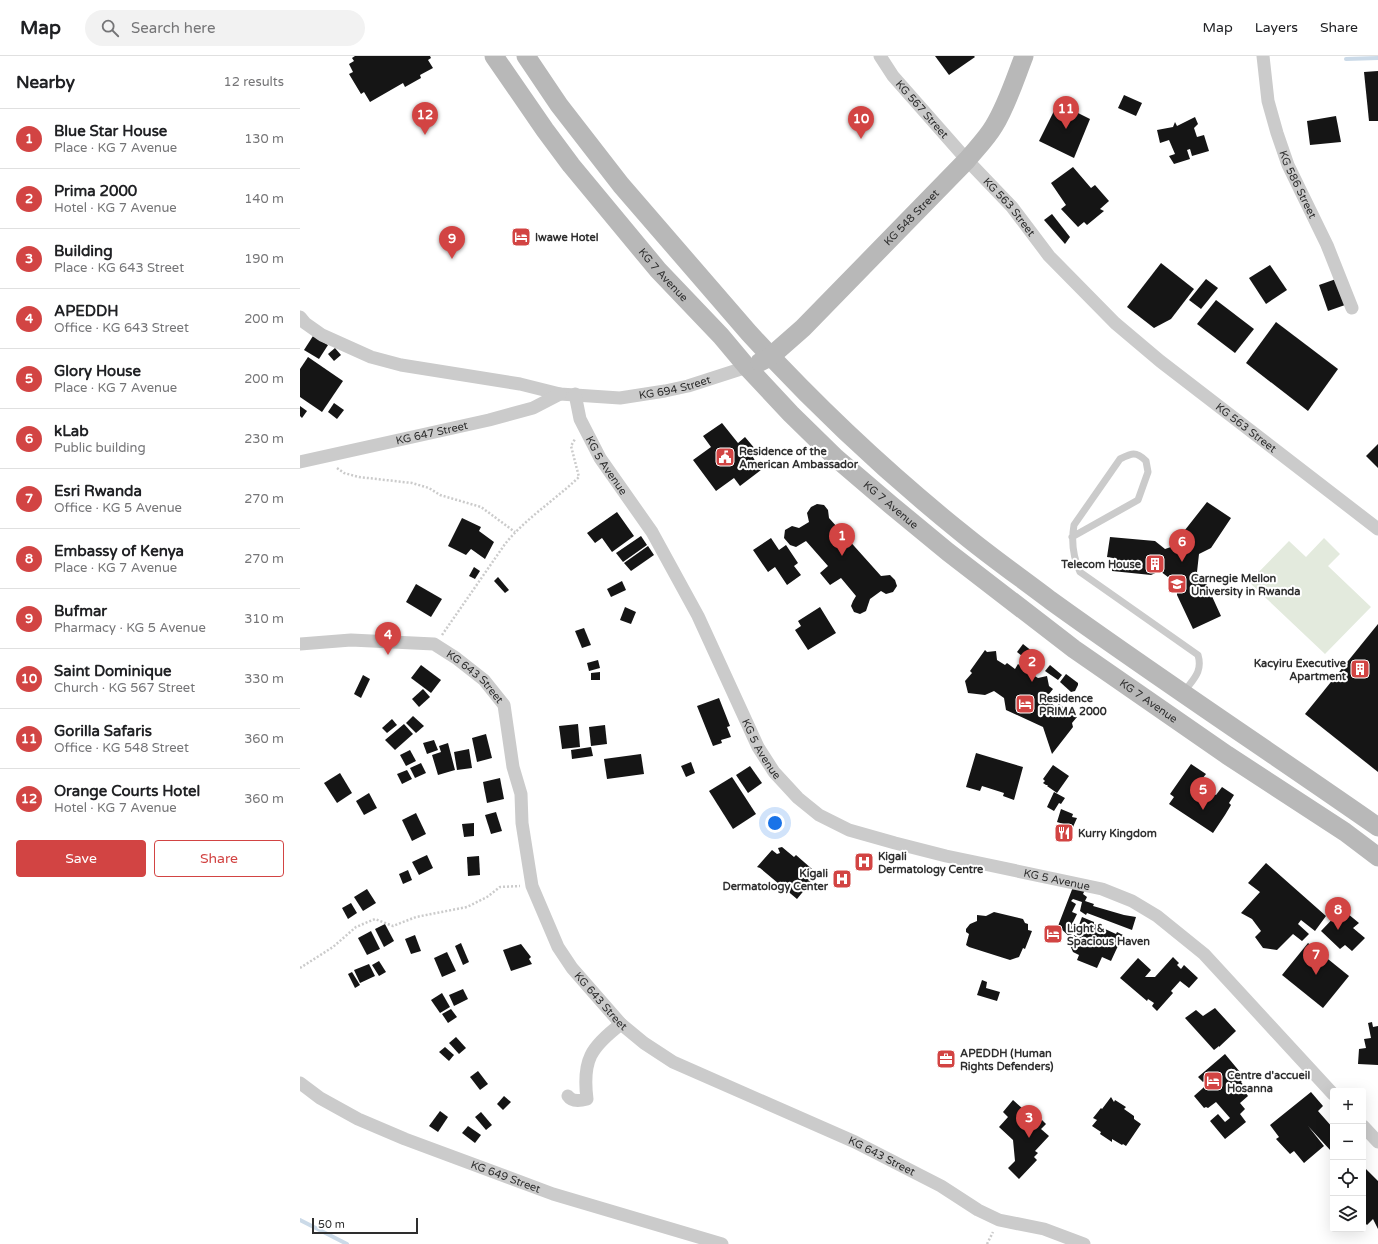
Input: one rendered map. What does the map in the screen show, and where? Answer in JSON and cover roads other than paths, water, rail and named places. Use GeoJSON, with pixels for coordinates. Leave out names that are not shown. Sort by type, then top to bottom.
{"type":"FeatureCollection","features":[{"type":"Feature","properties":{"kind":"main road","name":"KG 7 Avenue"},"geometry":{"type":"LineString","coordinates":[[494,56],[544,130],[658,270],[721,336],[747,367],[791,414],[836,458],[954,557],[1074,649],[1228,755],[1345,832],[1378,857]]}},
{"type":"Feature","properties":{"kind":"main road"},"geometry":{"type":"LineString","coordinates":[[526,56],[559,105],[621,185],[770,357],[846,432],[892,474],[964,535],[1094,632],[1378,827]]}},
{"type":"Feature","properties":{"kind":"main road","name":"KG 548 Street"},"geometry":{"type":"LineString","coordinates":[[770,357],[828,304],[985,140],[995,125],[1012,88],[1024,56]]}},
{"type":"Feature","properties":{"kind":"main road","name":"KG 694 Street"},"geometry":{"type":"LineString","coordinates":[[747,367],[770,357]]}},
{"type":"Feature","properties":{"kind":"street","name":"KG 567 Street"},"geometry":{"type":"LineString","coordinates":[[880,56],[893,76],[967,160]]}},
{"type":"Feature","properties":{"kind":"street","name":"KG 586 Street"},"geometry":{"type":"LineString","coordinates":[[1263,56],[1268,101],[1288,165],[1326,245],[1352,308]]}},
{"type":"Feature","properties":{"kind":"street","name":"KG 563 Street"},"geometry":{"type":"LineString","coordinates":[[967,160],[1012,208],[1049,256],[1116,324],[1160,362],[1378,529]]}},
{"type":"Feature","properties":{"kind":"street"},"geometry":{"type":"LineString","coordinates":[[300,317],[322,335],[371,358],[401,365],[520,384],[560,394],[575,394]]}},
{"type":"Feature","properties":{"kind":"street","name":"KG 694 Street"},"geometry":{"type":"LineString","coordinates":[[575,394],[620,398],[665,392],[747,367]]}},
{"type":"Feature","properties":{"kind":"street","name":"KG 647 Street"},"geometry":{"type":"LineString","coordinates":[[300,462],[489,420],[533,408],[560,394]]}},
{"type":"Feature","properties":{"kind":"street","name":"KG 5 Avenue"},"geometry":{"type":"LineString","coordinates":[[575,394],[580,419],[600,458],[652,532],[698,616],[758,747],[774,772],[798,798],[819,815],[850,830],[946,856],[1102,889],[1132,900],[1157,916],[1204,954],[1330,1091]]}},
{"type":"Feature","properties":{"kind":"street","name":"KG 643 Street"},"geometry":{"type":"LineString","coordinates":[[300,644],[351,640],[434,644],[456,658],[484,680],[504,705],[513,767],[521,794],[522,823],[532,886],[558,947],[572,968],[621,1024],[644,1043],[673,1062],[855,1142],[941,1186],[978,1210],[999,1220],[1044,1229],[1084,1244]]}},
{"type":"Feature","properties":{"kind":"street"},"geometry":{"type":"LineString","coordinates":[[568,1096],[570,1099],[580,1101],[587,1099],[585,1081],[586,1067],[589,1059],[601,1040],[621,1024]]}},
{"type":"Feature","properties":{"kind":"street","name":"KG 649 Street"},"geometry":{"type":"LineString","coordinates":[[300,1083],[320,1098],[358,1119],[405,1139],[553,1194],[722,1244]]}},
{"type":"Feature","properties":{"kind":"street"},"geometry":{"type":"LineString","coordinates":[[1366,1129],[1378,1142]]}},
{"type":"Feature","properties":{"kind":"lane"},"geometry":{"type":"LineString","coordinates":[[1072,536],[1138,500],[1148,472],[1146,461],[1140,455],[1131,453],[1120,459],[1074,525],[1072,536],[1072,545],[1076,563],[1080,572],[1198,655],[1200,663],[1199,671],[1183,694]]}},
{"type":"Feature","properties":{"kind":"waterway"},"geometry":{"type":"LineString","coordinates":[[1346,59],[1378,58]]}},
{"type":"Feature","properties":{"kind":"waterway"},"geometry":{"type":"LineString","coordinates":[[300,1220],[347,1244]]}},
{"type":"Feature","properties":{"kind":"place","name":"Gorilla Safaris"},"geometry":{"type":"Point","coordinates":[1066,129]}},
{"type":"Feature","properties":{"kind":"place","name":"Orange Courts Hotel"},"geometry":{"type":"Point","coordinates":[425,135]}},
{"type":"Feature","properties":{"kind":"place","name":"Saint Dominique"},"geometry":{"type":"Point","coordinates":[861,139]}},
{"type":"Feature","properties":{"kind":"place","name":"Iwawe Hotel"},"geometry":{"type":"Point","coordinates":[521,237]}},
{"type":"Feature","properties":{"kind":"place","name":"Bufmar"},"geometry":{"type":"Point","coordinates":[452,259]}},
{"type":"Feature","properties":{"kind":"place","name":"Residence of the American Ambassador"},"geometry":{"type":"Point","coordinates":[725,457]}},
{"type":"Feature","properties":{"kind":"place","name":"Blue Star House"},"geometry":{"type":"Point","coordinates":[842,556]}},
{"type":"Feature","properties":{"kind":"place","name":"kLab"},"geometry":{"type":"Point","coordinates":[1182,562]}},
{"type":"Feature","properties":{"kind":"place","name":"Telecom House"},"geometry":{"type":"Point","coordinates":[1155,564]}},
{"type":"Feature","properties":{"kind":"place","name":"Carnegie Mellon University in Rwanda"},"geometry":{"type":"Point","coordinates":[1177,584]}},
{"type":"Feature","properties":{"kind":"place","name":"APEDDH"},"geometry":{"type":"Point","coordinates":[388,655]}},
{"type":"Feature","properties":{"kind":"place","name":"Kacyiru Executive Apartment"},"geometry":{"type":"Point","coordinates":[1360,669]}},
{"type":"Feature","properties":{"kind":"place","name":"Prima 2000"},"geometry":{"type":"Point","coordinates":[1032,682]}},
{"type":"Feature","properties":{"kind":"place","name":"Residence PRIMA 2000"},"geometry":{"type":"Point","coordinates":[1025,704]}},
{"type":"Feature","properties":{"kind":"place","name":"Glory House"},"geometry":{"type":"Point","coordinates":[1203,810]}},
{"type":"Feature","properties":{"kind":"place","name":"Kurry Kingdom"},"geometry":{"type":"Point","coordinates":[1064,833]}},
{"type":"Feature","properties":{"kind":"place","name":"Kigali Dermatology Centre"},"geometry":{"type":"Point","coordinates":[864,862]}},
{"type":"Feature","properties":{"kind":"place","name":"Kigali Dermatology Center"},"geometry":{"type":"Point","coordinates":[842,879]}},
{"type":"Feature","properties":{"kind":"place","name":"Embassy of Kenya"},"geometry":{"type":"Point","coordinates":[1338,930]}},
{"type":"Feature","properties":{"kind":"place","name":"Light & Spacious Haven"},"geometry":{"type":"Point","coordinates":[1053,934]}},
{"type":"Feature","properties":{"kind":"place","name":"Esri Rwanda"},"geometry":{"type":"Point","coordinates":[1316,975]}},
{"type":"Feature","properties":{"kind":"place","name":"APEDDH (Human Rights Defenders)"},"geometry":{"type":"Point","coordinates":[946,1059]}},
{"type":"Feature","properties":{"kind":"place","name":"Centre d'accueil Hosanna"},"geometry":{"type":"Point","coordinates":[1213,1081]}},
{"type":"Feature","properties":{"kind":"place","name":"Building"},"geometry":{"type":"Point","coordinates":[1029,1138]}}]}
